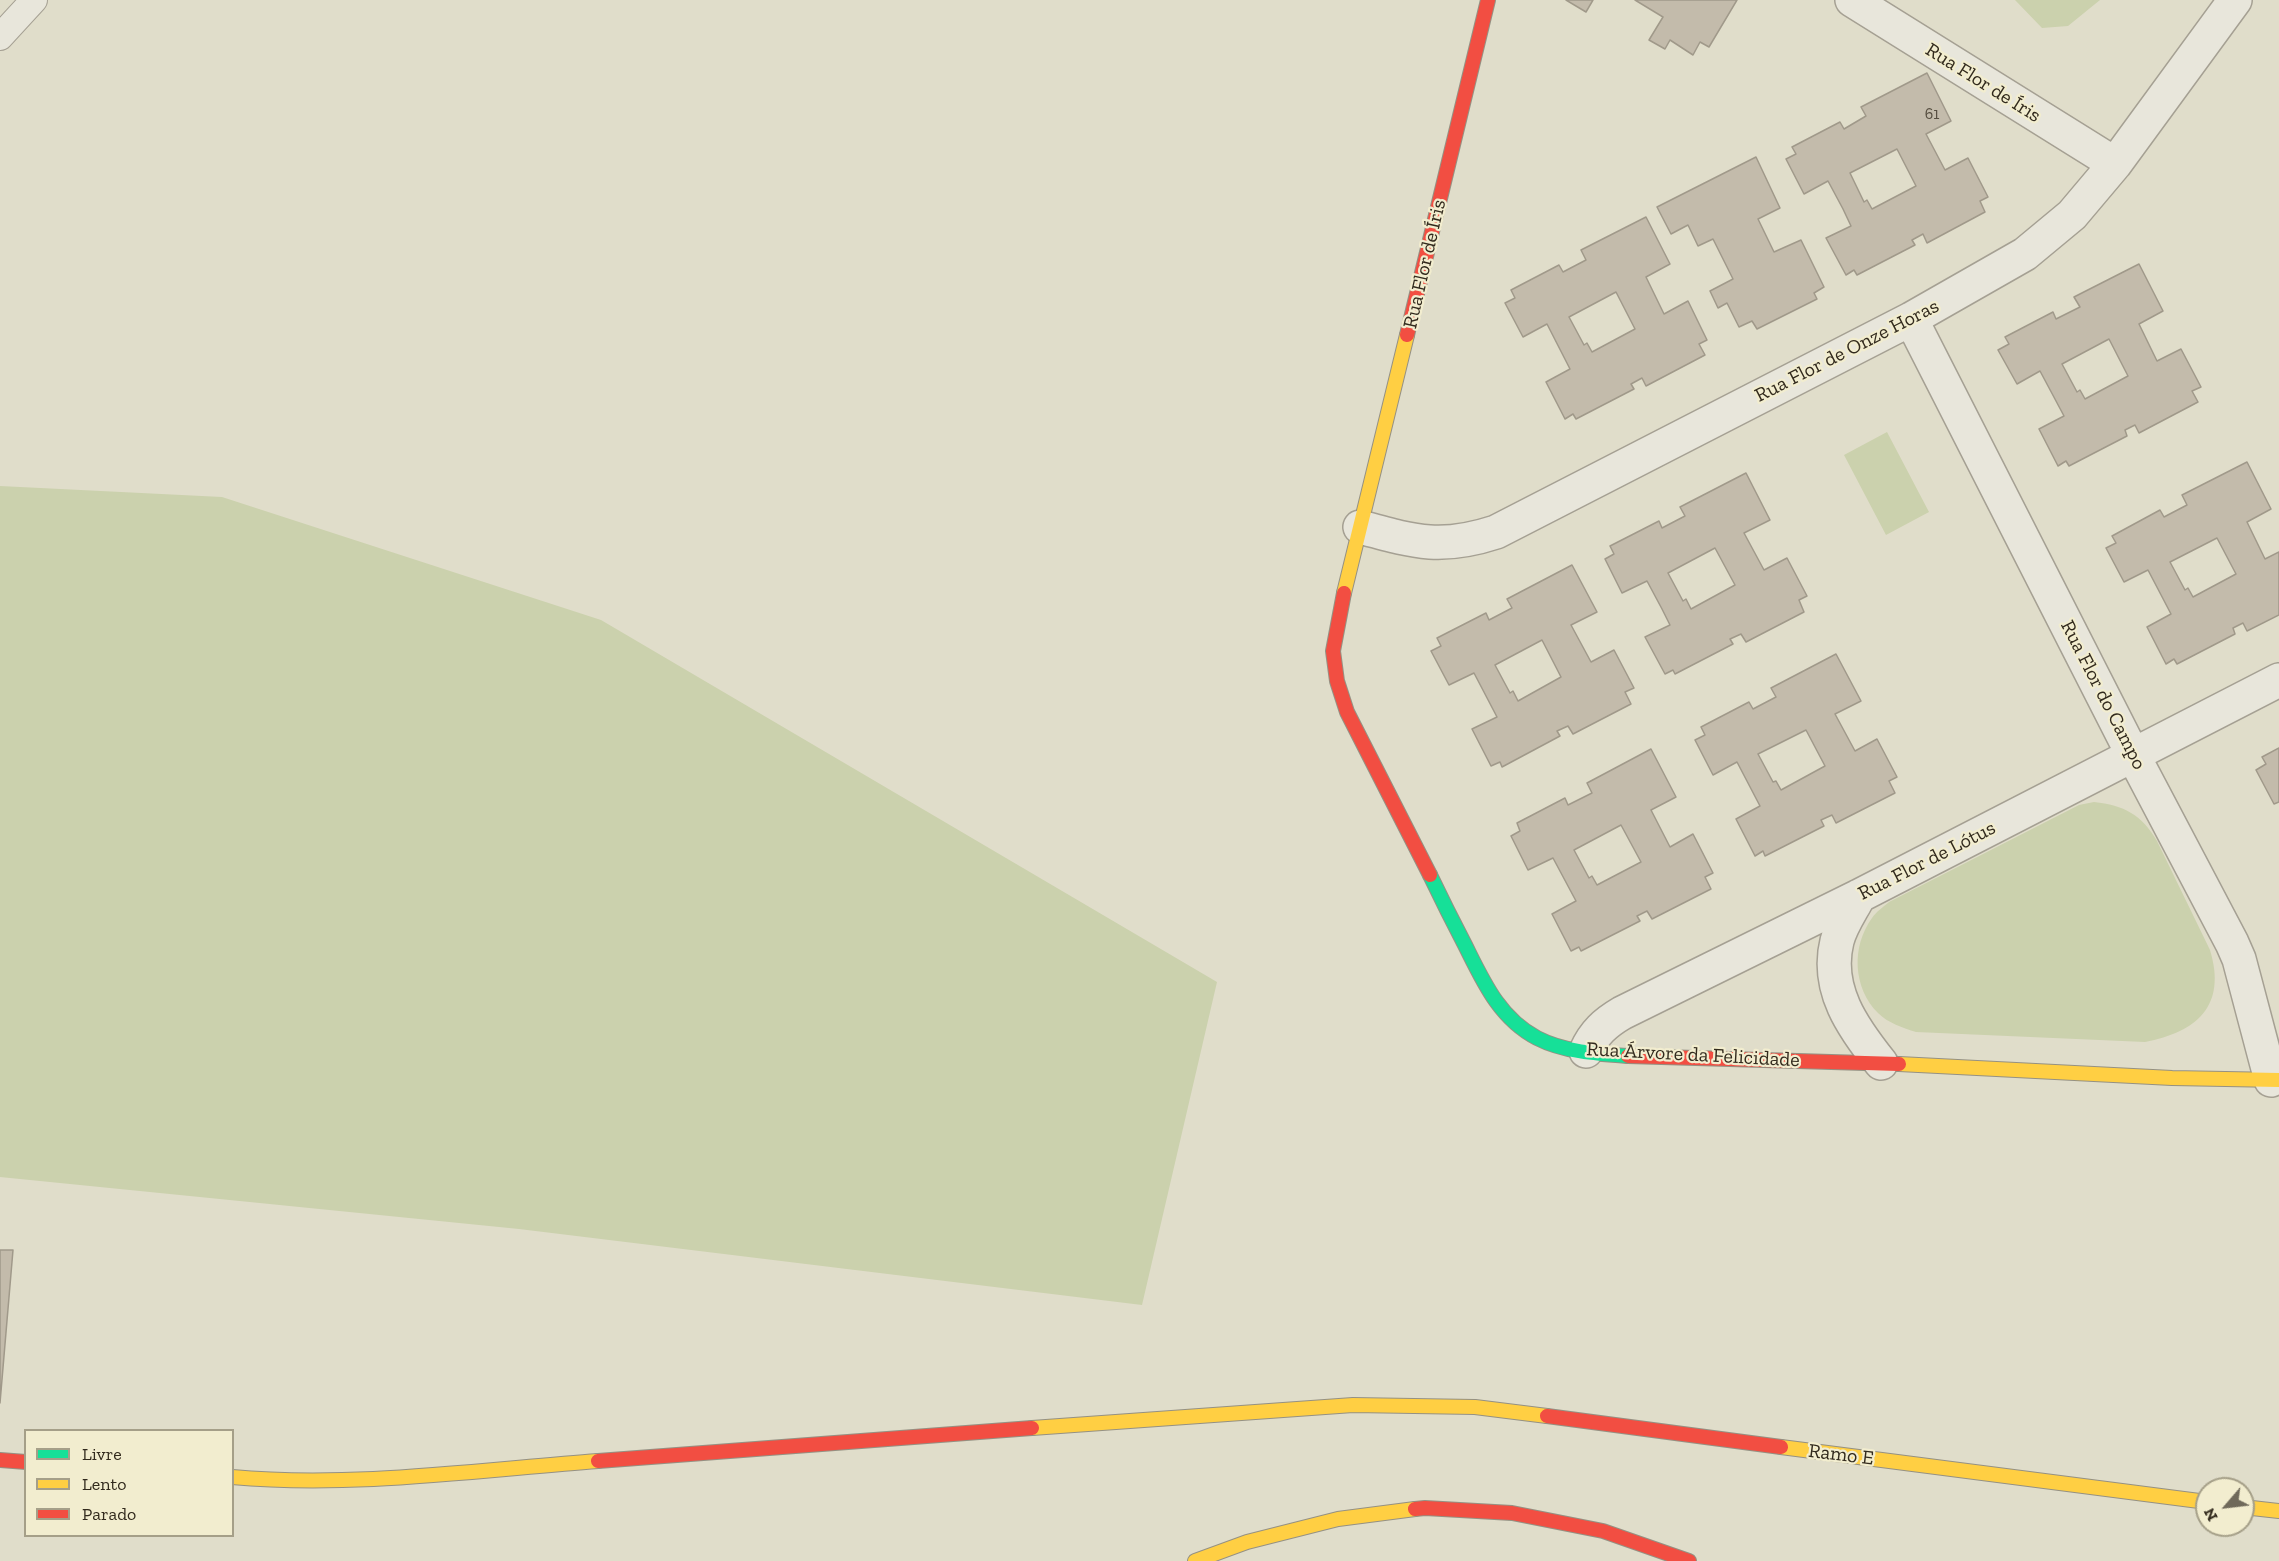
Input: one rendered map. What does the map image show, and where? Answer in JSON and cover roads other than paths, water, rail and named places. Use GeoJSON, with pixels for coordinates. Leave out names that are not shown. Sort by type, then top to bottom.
{"type":"FeatureCollection","features":[{"type":"Feature","properties":{"kind":"main road","name":"Rua Flor de Íris"},"geometry":{"type":"LineString","coordinates":[[1360,527],[1488,0]]}},
{"type":"Feature","properties":{"kind":"main road","name":"Rua Árvore da Felicidade"},"geometry":{"type":"LineString","coordinates":[[1360,527],[1334,644],[1337,681],[1347,712],[1490,994],[1518,1027],[1559,1046],[1637,1056],[1881,1063],[2275,1080]]}},
{"type":"Feature","properties":{"kind":"main road","name":"Ramo E"},"geometry":{"type":"LineString","coordinates":[[234,1477],[265,1480],[363,1479],[1340,1405],[1413,1403],[1476,1407],[2195,1500]]}},
{"type":"Feature","properties":{"kind":"main road"},"geometry":{"type":"LineString","coordinates":[[0,1460],[24,1462]]}},
{"type":"Feature","properties":{"kind":"main road"},"geometry":{"type":"LineString","coordinates":[[1195,1561],[1247,1542],[1338,1519],[1425,1508],[1512,1513],[1592,1529],[1689,1561]]}},
{"type":"Feature","properties":{"kind":"main road"},"geometry":{"type":"LineString","coordinates":[[2255,1508],[2279,1511]]}},
{"type":"Feature","properties":{"kind":"street","name":"Rua Flor de Íris"},"geometry":{"type":"LineString","coordinates":[[1852,0],[2115,165]]}},
{"type":"Feature","properties":{"kind":"street","name":"Rua Flor de Onze Horas"},"geometry":{"type":"LineString","coordinates":[[1360,527],[1394,536],[1438,543],[1465,541],[1496,532],[1911,319],[2025,254],[2072,215],[2115,165],[2235,0]]}},
{"type":"Feature","properties":{"kind":"street","name":"Rua Flor do Campo"},"geometry":{"type":"LineString","coordinates":[[1911,319],[2239,959],[2275,1080]]}},
{"type":"Feature","properties":{"kind":"street","name":"Rua Flor de Lótus"},"geometry":{"type":"LineString","coordinates":[[1586,1051],[1592,1038],[1607,1022],[1622,1013],[1859,896],[2279,680]]}},
{"type":"Feature","properties":{"kind":"street"},"geometry":{"type":"LineString","coordinates":[[1859,896],[1837,940],[1834,981],[1850,1019],[1881,1063]]}},
{"type":"Feature","properties":{"kind":"lane"},"geometry":{"type":"LineString","coordinates":[[0,37],[34,0]]}}]}
